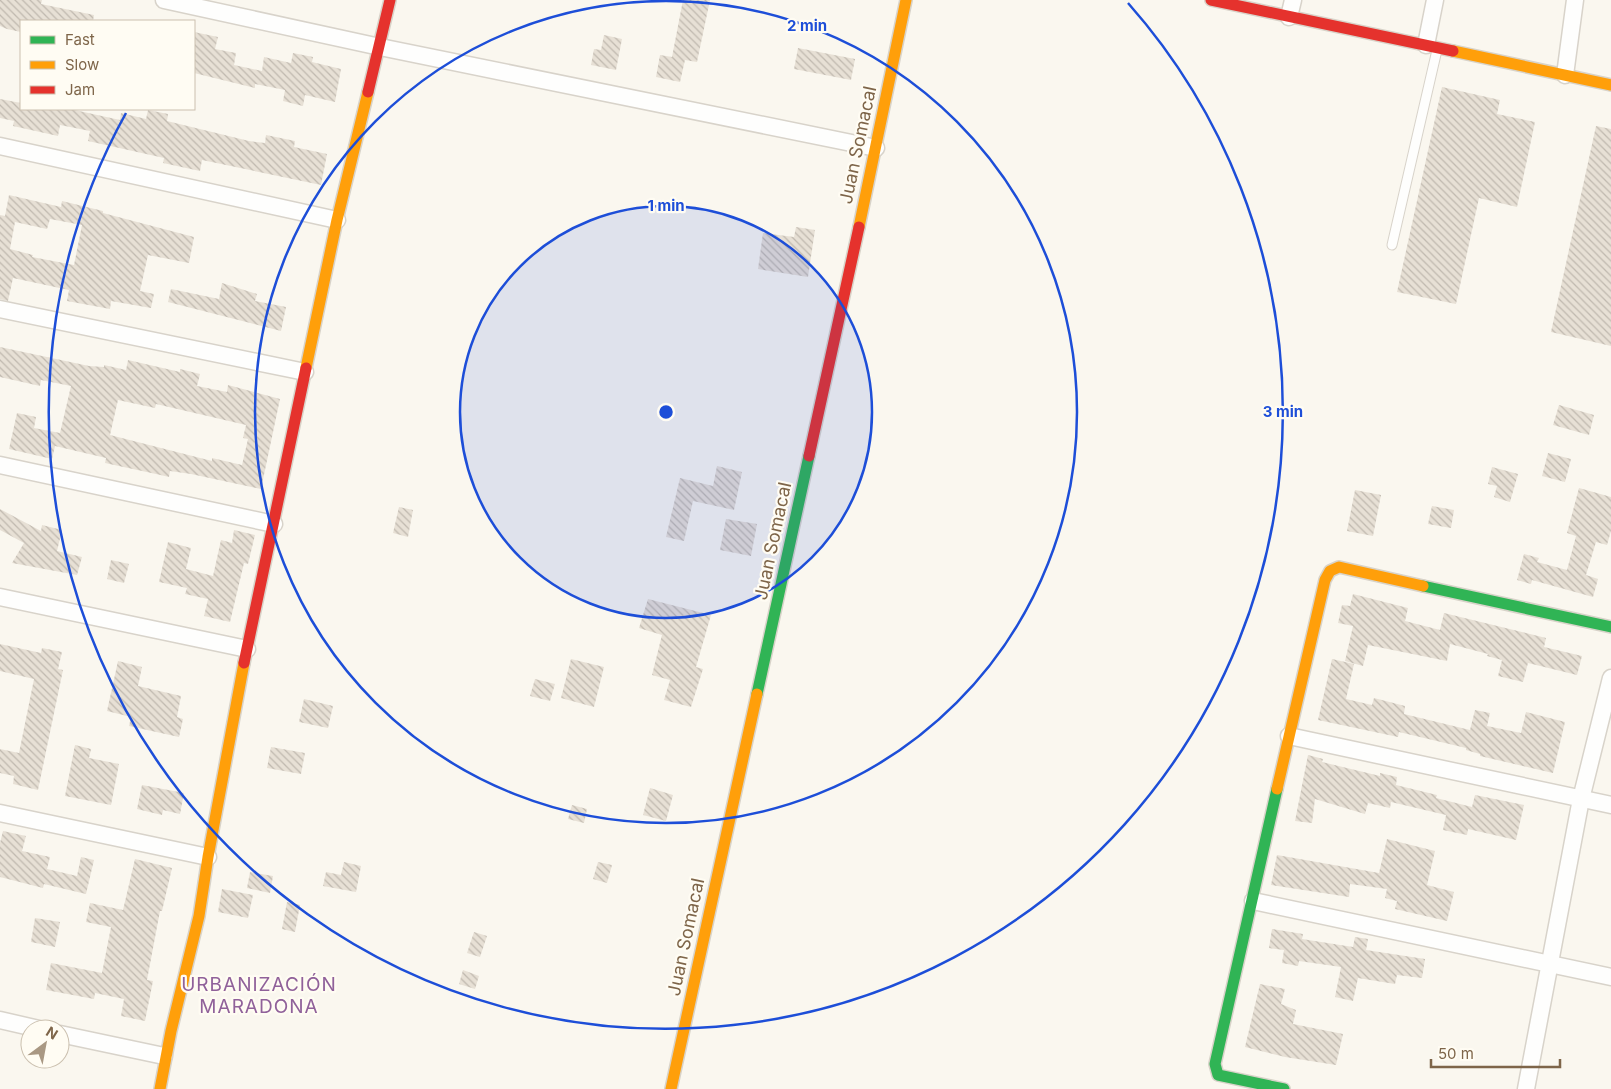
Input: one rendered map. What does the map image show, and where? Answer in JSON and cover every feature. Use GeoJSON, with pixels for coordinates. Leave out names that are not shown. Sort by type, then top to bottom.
{"type":"FeatureCollection","features":[{"type":"Feature","properties":{"kind":"street"},"geometry":{"type":"LineString","coordinates":[[164,0],[380,47],[876,148]]}},
{"type":"Feature","properties":{"kind":"street"},"geometry":{"type":"LineString","coordinates":[[160,1089],[164,1056],[188,968],[206,882],[208,857],[247,649],[338,220],[390,0]]}},
{"type":"Feature","properties":{"kind":"street","name":"Juan Somacal"},"geometry":{"type":"LineString","coordinates":[[671,1089],[876,148],[906,0]]}},
{"type":"Feature","properties":{"kind":"street"},"geometry":{"type":"LineString","coordinates":[[1211,0],[1611,86]]}},
{"type":"Feature","properties":{"kind":"street"},"geometry":{"type":"LineString","coordinates":[[1289,17],[1293,0]]}},
{"type":"Feature","properties":{"kind":"street"},"geometry":{"type":"LineString","coordinates":[[1432,46],[1435,0]]}},
{"type":"Feature","properties":{"kind":"street"},"geometry":{"type":"LineString","coordinates":[[1565,75],[1575,0]]}},
{"type":"Feature","properties":{"kind":"street"},"geometry":{"type":"LineString","coordinates":[[0,146],[338,220]]}},
{"type":"Feature","properties":{"kind":"street"},"geometry":{"type":"LineString","coordinates":[[0,309],[306,372]]}},
{"type":"Feature","properties":{"kind":"street"},"geometry":{"type":"LineString","coordinates":[[0,465],[274,524]]}},
{"type":"Feature","properties":{"kind":"street"},"geometry":{"type":"LineString","coordinates":[[1284,1089],[1218,1075],[1215,1070],[1215,1064],[1325,580],[1330,572],[1339,567],[1611,627]]}},
{"type":"Feature","properties":{"kind":"street"},"geometry":{"type":"LineString","coordinates":[[0,597],[247,649]]}},
{"type":"Feature","properties":{"kind":"street"},"geometry":{"type":"LineString","coordinates":[[1526,1089],[1548,964],[1581,799],[1611,678]]}},
{"type":"Feature","properties":{"kind":"street"},"geometry":{"type":"LineString","coordinates":[[1289,736],[1611,805]]}},
{"type":"Feature","properties":{"kind":"street"},"geometry":{"type":"LineString","coordinates":[[0,813],[208,857]]}},
{"type":"Feature","properties":{"kind":"street"},"geometry":{"type":"LineString","coordinates":[[1253,901],[1611,977]]}},
{"type":"Feature","properties":{"kind":"street"},"geometry":{"type":"LineString","coordinates":[[0,1020],[20,1025]]}},
{"type":"Feature","properties":{"kind":"street"},"geometry":{"type":"LineString","coordinates":[[70,1036],[164,1056]]}},
{"type":"Feature","properties":{"kind":"lane"},"geometry":{"type":"LineString","coordinates":[[1392,244],[1432,46]]}},
{"type":"Feature","properties":{"kind":"building"},"geometry":{"type":"Polygon","coordinates":[[[0,0],[42,0],[41,4],[94,15],[93,20],[20,20],[20,32],[0,26],[0,0]]]}},
{"type":"Feature","properties":{"kind":"building"},"geometry":{"type":"Polygon","coordinates":[[[683,0],[710,0],[697,62],[685,60],[680,82],[656,77],[660,55],[672,57],[683,0]]]}},
{"type":"Feature","properties":{"kind":"building"},"geometry":{"type":"Polygon","coordinates":[[[195,32],[218,37],[215,49],[236,53],[234,65],[262,71],[264,57],[291,63],[293,53],[313,57],[312,62],[341,69],[335,102],[305,95],[303,106],[283,101],[285,90],[255,84],[255,88],[195,73],[195,32]]]}},
{"type":"Feature","properties":{"kind":"building"},"geometry":{"type":"Polygon","coordinates":[[[604,35],[622,39],[616,70],[591,65],[594,49],[601,50],[604,35]]]}},
{"type":"Feature","properties":{"kind":"building"},"geometry":{"type":"Polygon","coordinates":[[[798,48],[855,59],[851,80],[794,69],[798,48]]]}},
{"type":"Feature","properties":{"kind":"building"},"geometry":{"type":"Polygon","coordinates":[[[1442,87],[1500,100],[1497,114],[1535,122],[1517,207],[1479,198],[1456,304],[1397,292],[1442,87]]]}},
{"type":"Feature","properties":{"kind":"building"},"geometry":{"type":"Polygon","coordinates":[[[0,99],[20,103],[20,110],[75,110],[120,120],[121,113],[146,119],[148,110],[168,114],[167,121],[249,141],[265,143],[266,135],[295,141],[294,147],[327,154],[321,185],[202,160],[200,171],[163,163],[164,158],[88,141],[90,131],[60,125],[58,136],[13,126],[14,121],[0,118],[0,99]]]}},
{"type":"Feature","properties":{"kind":"building"},"geometry":{"type":"Polygon","coordinates":[[[1596,126],[1611,129],[1611,346],[1551,332],[1596,126]]]}},
{"type":"Feature","properties":{"kind":"building"},"geometry":{"type":"Polygon","coordinates":[[[9,195],[61,207],[62,201],[194,237],[189,263],[148,255],[140,291],[154,294],[151,308],[111,301],[110,309],[67,301],[69,290],[13,278],[8,301],[0,299],[0,215],[5,216],[9,195]],[[50,219],[47,229],[15,222],[10,249],[33,255],[32,257],[74,265],[82,225],[50,219]]]}},
{"type":"Feature","properties":{"kind":"building"},"geometry":{"type":"Polygon","coordinates":[[[796,227],[815,230],[808,277],[758,269],[763,233],[794,237],[796,227]]]}},
{"type":"Feature","properties":{"kind":"building"},"geometry":{"type":"Polygon","coordinates":[[[222,283],[257,294],[255,301],[286,307],[281,331],[168,302],[171,289],[219,299],[222,283]]]}},
{"type":"Feature","properties":{"kind":"building"},"geometry":{"type":"Polygon","coordinates":[[[0,347],[89,366],[104,367],[104,365],[126,370],[128,360],[180,372],[180,369],[200,374],[197,386],[227,392],[228,385],[280,399],[261,489],[170,471],[169,477],[105,463],[106,458],[55,446],[52,459],[9,449],[17,413],[36,417],[34,428],[60,433],[71,386],[41,380],[40,386],[0,377],[0,347]],[[118,400],[110,435],[212,461],[212,458],[242,465],[248,439],[243,438],[246,425],[156,404],[155,408],[118,400]]]}},
{"type":"Feature","properties":{"kind":"building"},"geometry":{"type":"Polygon","coordinates":[[[1559,405],[1594,415],[1589,435],[1553,425],[1559,405]]]}},
{"type":"Feature","properties":{"kind":"building"},"geometry":{"type":"Polygon","coordinates":[[[1548,453],[1571,459],[1565,482],[1542,476],[1548,453]]]}},
{"type":"Feature","properties":{"kind":"building"},"geometry":{"type":"Polygon","coordinates":[[[717,466],[742,472],[734,510],[693,501],[684,541],[666,537],[680,478],[713,486],[717,466]]]}},
{"type":"Feature","properties":{"kind":"building"},"geometry":{"type":"Polygon","coordinates":[[[1492,467],[1518,474],[1510,502],[1494,497],[1497,486],[1488,484],[1492,467]]]}},
{"type":"Feature","properties":{"kind":"building"},"geometry":{"type":"Polygon","coordinates":[[[1579,488],[1611,497],[1611,531],[1607,545],[1596,542],[1586,575],[1598,579],[1593,597],[1532,580],[1531,584],[1517,580],[1524,554],[1539,558],[1537,562],[1567,570],[1576,536],[1567,533],[1579,488]]]}},
{"type":"Feature","properties":{"kind":"building"},"geometry":{"type":"Polygon","coordinates":[[[1355,490],[1381,495],[1373,536],[1347,531],[1355,490]]]}},
{"type":"Feature","properties":{"kind":"building"},"geometry":{"type":"Polygon","coordinates":[[[1432,506],[1454,510],[1451,528],[1428,524],[1432,506]]]}},
{"type":"Feature","properties":{"kind":"building"},"geometry":{"type":"Polygon","coordinates":[[[399,507],[413,510],[408,537],[393,533],[399,507]]]}},
{"type":"Feature","properties":{"kind":"building"},"geometry":{"type":"Polygon","coordinates":[[[0,509],[41,531],[42,525],[62,530],[57,551],[82,557],[77,575],[12,563],[24,543],[0,530],[0,509]]]}},
{"type":"Feature","properties":{"kind":"building"},"geometry":{"type":"Polygon","coordinates":[[[726,519],[757,524],[751,556],[720,550],[726,519]]]}},
{"type":"Feature","properties":{"kind":"building"},"geometry":{"type":"Polygon","coordinates":[[[234,530],[255,535],[248,564],[244,563],[230,622],[204,616],[208,599],[185,594],[187,588],[159,582],[168,542],[191,548],[186,569],[213,576],[221,540],[232,543],[234,530]]]}},
{"type":"Feature","properties":{"kind":"building"},"geometry":{"type":"Polygon","coordinates":[[[111,560],[129,564],[124,583],[107,579],[111,560]]]}},
{"type":"Feature","properties":{"kind":"building"},"geometry":{"type":"Polygon","coordinates":[[[1353,594],[1408,608],[1405,621],[1440,630],[1444,613],[1546,638],[1544,647],[1582,656],[1577,675],[1528,663],[1523,682],[1498,676],[1502,660],[1487,656],[1488,654],[1450,644],[1447,661],[1368,645],[1363,666],[1345,661],[1353,626],[1338,623],[1342,605],[1350,606],[1353,594]]]}},
{"type":"Feature","properties":{"kind":"building"},"geometry":{"type":"Polygon","coordinates":[[[648,599],[711,615],[696,667],[703,669],[691,707],[664,700],[670,680],[652,675],[662,635],[639,628],[648,599]]]}},
{"type":"Feature","properties":{"kind":"building"},"geometry":{"type":"Polygon","coordinates":[[[0,644],[41,653],[42,648],[62,652],[58,669],[63,670],[38,790],[13,784],[14,776],[0,773],[0,749],[19,753],[34,679],[0,671],[0,644]]]}},
{"type":"Feature","properties":{"kind":"building"},"geometry":{"type":"Polygon","coordinates":[[[571,659],[604,667],[594,707],[561,698],[571,659]]]}},
{"type":"Feature","properties":{"kind":"building"},"geometry":{"type":"Polygon","coordinates":[[[1332,659],[1354,664],[1346,699],[1372,705],[1374,698],[1405,706],[1404,714],[1470,730],[1475,710],[1490,713],[1487,726],[1521,733],[1526,712],[1565,722],[1553,773],[1480,756],[1480,754],[1466,750],[1466,748],[1399,732],[1398,737],[1318,720],[1332,659]]]}},
{"type":"Feature","properties":{"kind":"building"},"geometry":{"type":"Polygon","coordinates":[[[118,661],[142,667],[138,686],[181,696],[177,717],[183,719],[179,737],[129,726],[131,717],[107,711],[118,661]]]}},
{"type":"Feature","properties":{"kind":"building"},"geometry":{"type":"Polygon","coordinates":[[[535,679],[555,684],[550,701],[530,696],[535,679]]]}},
{"type":"Feature","properties":{"kind":"building"},"geometry":{"type":"Polygon","coordinates":[[[304,699],[333,706],[328,728],[299,722],[304,699]]]}},
{"type":"Feature","properties":{"kind":"building"},"geometry":{"type":"Polygon","coordinates":[[[75,745],[91,749],[89,758],[119,764],[111,805],[65,796],[75,745]]]}},
{"type":"Feature","properties":{"kind":"building"},"geometry":{"type":"Polygon","coordinates":[[[271,747],[305,753],[301,774],[267,768],[271,747]]]}},
{"type":"Feature","properties":{"kind":"building"},"geometry":{"type":"Polygon","coordinates":[[[1308,755],[1323,759],[1322,762],[1380,776],[1380,773],[1397,777],[1396,785],[1437,795],[1436,798],[1472,807],[1475,795],[1524,805],[1516,840],[1468,829],[1467,835],[1443,830],[1446,815],[1391,802],[1390,808],[1368,803],[1365,814],[1315,799],[1312,823],[1295,821],[1308,755]]]}},
{"type":"Feature","properties":{"kind":"building"},"geometry":{"type":"Polygon","coordinates":[[[142,785],[184,793],[180,814],[163,810],[162,815],[137,809],[142,785]]]}},
{"type":"Feature","properties":{"kind":"building"},"geometry":{"type":"Polygon","coordinates":[[[650,788],[673,795],[666,821],[643,815],[650,788]]]}},
{"type":"Feature","properties":{"kind":"building"},"geometry":{"type":"Polygon","coordinates":[[[572,805],[587,809],[584,823],[568,819],[572,805]]]}},
{"type":"Feature","properties":{"kind":"building"},"geometry":{"type":"Polygon","coordinates":[[[3,831],[26,836],[22,851],[50,857],[47,869],[77,876],[81,857],[94,860],[86,894],[44,884],[43,888],[0,877],[0,843],[3,831]]]}},
{"type":"Feature","properties":{"kind":"building"},"geometry":{"type":"Polygon","coordinates":[[[1387,839],[1435,851],[1427,885],[1454,892],[1447,921],[1395,909],[1397,901],[1385,898],[1387,889],[1350,884],[1349,897],[1271,885],[1277,855],[1379,873],[1387,839]]]}},
{"type":"Feature","properties":{"kind":"building"},"geometry":{"type":"Polygon","coordinates":[[[135,859],[172,868],[162,911],[160,911],[147,980],[153,981],[145,1021],[121,1016],[124,999],[95,993],[94,999],[46,990],[51,963],[102,973],[111,927],[86,922],[90,903],[123,910],[135,859]]]}},
{"type":"Feature","properties":{"kind":"building"},"geometry":{"type":"Polygon","coordinates":[[[344,862],[361,866],[356,892],[323,886],[326,872],[341,875],[344,862]]]}},
{"type":"Feature","properties":{"kind":"building"},"geometry":{"type":"Polygon","coordinates":[[[598,862],[612,865],[607,883],[593,879],[598,862]]]}},
{"type":"Feature","properties":{"kind":"building"},"geometry":{"type":"Polygon","coordinates":[[[250,872],[273,876],[270,893],[247,888],[250,872]]]}},
{"type":"Feature","properties":{"kind":"building"},"geometry":{"type":"Polygon","coordinates":[[[222,889],[253,895],[248,918],[218,912],[222,889]]]}},
{"type":"Feature","properties":{"kind":"building"},"geometry":{"type":"Polygon","coordinates":[[[287,902],[300,905],[295,932],[282,929],[287,902]]]}},
{"type":"Feature","properties":{"kind":"building"},"geometry":{"type":"Polygon","coordinates":[[[35,918],[60,922],[55,947],[31,942],[35,918]]]}},
{"type":"Feature","properties":{"kind":"building"},"geometry":{"type":"Polygon","coordinates":[[[1272,929],[1303,934],[1302,939],[1353,947],[1355,937],[1368,939],[1366,950],[1425,959],[1422,978],[1397,975],[1395,984],[1358,978],[1353,1001],[1335,997],[1341,967],[1299,961],[1298,966],[1282,963],[1284,950],[1269,948],[1272,929]]]}},
{"type":"Feature","properties":{"kind":"building"},"geometry":{"type":"Polygon","coordinates":[[[474,932],[487,936],[480,957],[467,953],[474,932]]]}},
{"type":"Feature","properties":{"kind":"building"},"geometry":{"type":"Polygon","coordinates":[[[463,970],[479,976],[475,989],[459,984],[463,970]]]}},
{"type":"Feature","properties":{"kind":"building"},"geometry":{"type":"Polygon","coordinates":[[[1260,984],[1285,989],[1281,1004],[1296,1010],[1293,1024],[1343,1034],[1336,1065],[1285,1057],[1245,1047],[1260,984]]]}},
{"type":"Feature","properties":{"kind":"traffic: fast"},"geometry":{"type":"LineString","coordinates":[[757,694],[809,456]]}},
{"type":"Feature","properties":{"kind":"traffic: fast"},"geometry":{"type":"LineString","coordinates":[[1423,586],[1611,627]]}},
{"type":"Feature","properties":{"kind":"traffic: fast"},"geometry":{"type":"LineString","coordinates":[[1277,789],[1215,1064],[1218,1075],[1284,1089]]}},
{"type":"Feature","properties":{"kind":"traffic: slow"},"geometry":{"type":"LineString","coordinates":[[859,227],[906,0]]}},
{"type":"Feature","properties":{"kind":"traffic: slow"},"geometry":{"type":"LineString","coordinates":[[1453,51],[1611,85]]}},
{"type":"Feature","properties":{"kind":"traffic: slow"},"geometry":{"type":"LineString","coordinates":[[306,368],[337,220],[368,92]]}},
{"type":"Feature","properties":{"kind":"traffic: slow"},"geometry":{"type":"LineString","coordinates":[[1277,789],[1325,580],[1330,571],[1339,567],[1423,586]]}},
{"type":"Feature","properties":{"kind":"traffic: slow"},"geometry":{"type":"LineString","coordinates":[[160,1089],[171,1031],[199,916],[244,663]]}},
{"type":"Feature","properties":{"kind":"traffic: slow"},"geometry":{"type":"LineString","coordinates":[[671,1089],[757,694]]}},
{"type":"Feature","properties":{"kind":"traffic: jam"},"geometry":{"type":"LineString","coordinates":[[368,92],[390,0]]}},
{"type":"Feature","properties":{"kind":"traffic: jam"},"geometry":{"type":"LineString","coordinates":[[1211,0],[1453,51]]}},
{"type":"Feature","properties":{"kind":"traffic: jam"},"geometry":{"type":"LineString","coordinates":[[809,456],[859,227]]}},
{"type":"Feature","properties":{"kind":"traffic: jam"},"geometry":{"type":"LineString","coordinates":[[244,663],[306,368]]}},
{"type":"Feature","properties":{"kind":"district","name":"URBANIZACIÓN MARADONA"},"geometry":{"type":"Point","coordinates":[259,995]}}]}
